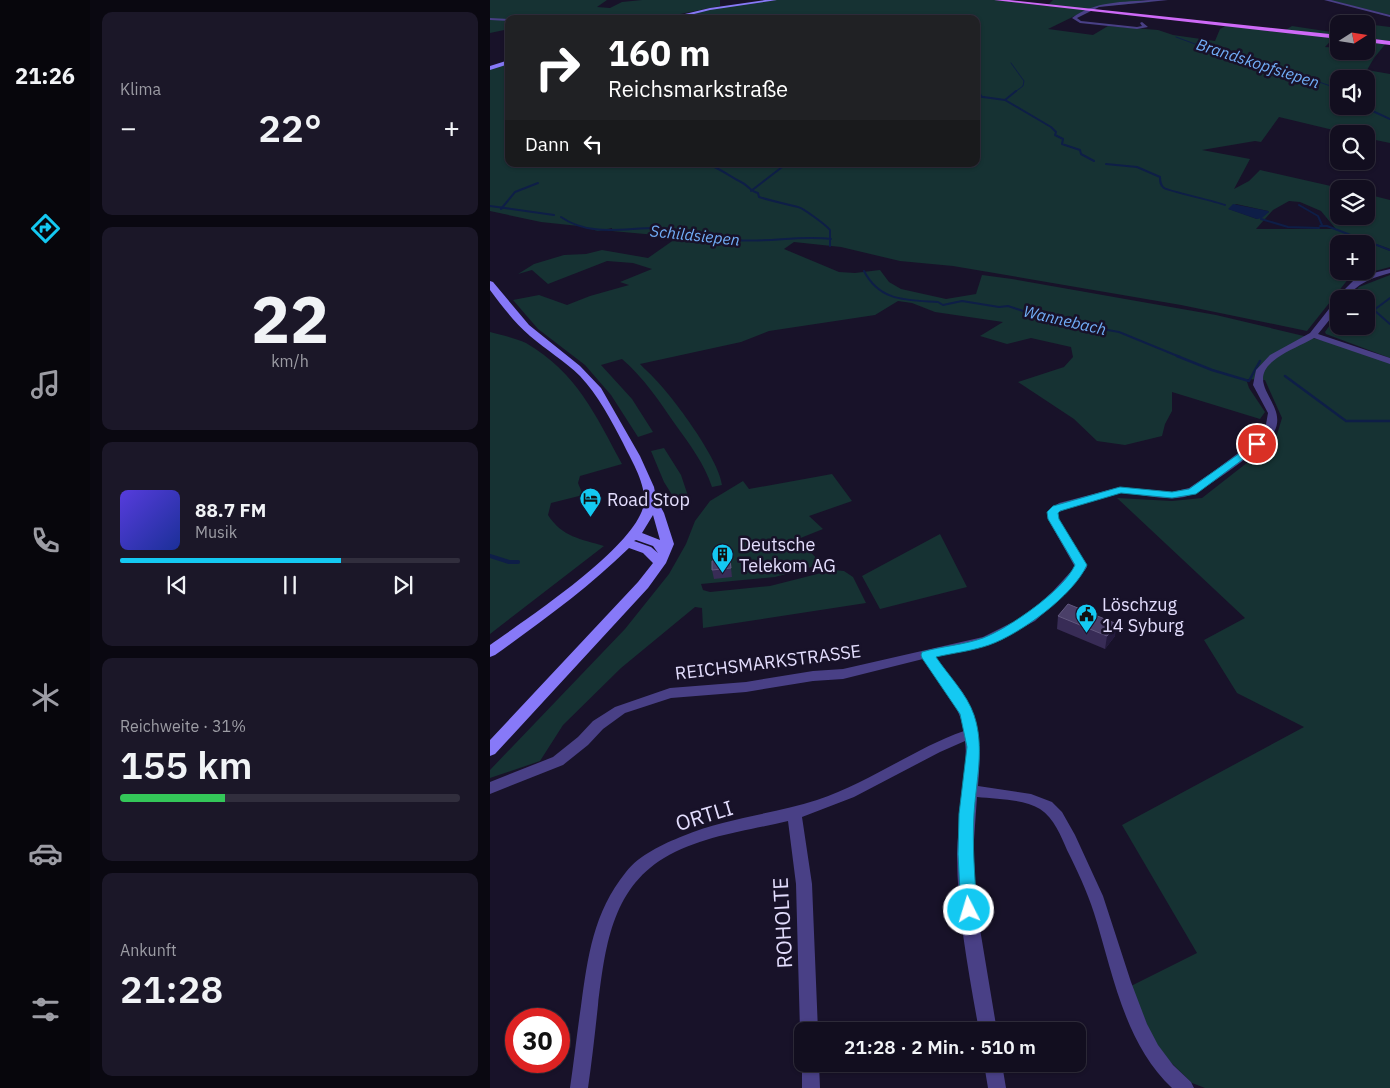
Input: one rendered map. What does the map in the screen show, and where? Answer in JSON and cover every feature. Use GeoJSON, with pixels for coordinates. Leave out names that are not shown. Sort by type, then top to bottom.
{"type":"FeatureCollection","features":[{"type":"Feature","properties":{"kind":"main road"},"geometry":{"type":"LineString","coordinates":[[684,15],[710,9],[775,0]]}},
{"type":"Feature","properties":{"kind":"main road"},"geometry":{"type":"LineString","coordinates":[[996,0],[1330,36]]}},
{"type":"Feature","properties":{"kind":"main road"},"geometry":{"type":"LineString","coordinates":[[1375,41],[1390,43]]}},
{"type":"Feature","properties":{"kind":"main road"},"geometry":{"type":"LineString","coordinates":[[490,68],[505,63]]}},
{"type":"Feature","properties":{"kind":"main road"},"geometry":{"type":"LineString","coordinates":[[490,284],[516,317],[532,333],[590,380],[606,402],[646,479],[650,498],[668,544],[663,558],[637,591],[490,750]]}},
{"type":"Feature","properties":{"kind":"main road"},"geometry":{"type":"LineString","coordinates":[[490,652],[536,619],[631,539],[648,513],[650,498]]}},
{"type":"Feature","properties":{"kind":"main road"},"geometry":{"type":"LineString","coordinates":[[631,539],[663,558]]}},
{"type":"Feature","properties":{"kind":"street"},"geometry":{"type":"LineString","coordinates":[[1142,23],[1146,27],[1137,28],[1087,23],[1074,19],[1093,7],[1166,0]]}},
{"type":"Feature","properties":{"kind":"street"},"geometry":{"type":"LineString","coordinates":[[1326,0],[1390,16]]}},
{"type":"Feature","properties":{"kind":"street"},"geometry":{"type":"LineString","coordinates":[[490,19],[505,20]]}},
{"type":"Feature","properties":{"kind":"street"},"geometry":{"type":"LineString","coordinates":[[1348,290],[1357,281],[1390,271]]}},
{"type":"Feature","properties":{"kind":"street","name":"REICHSMARKSTRASSE"},"geometry":{"type":"LineString","coordinates":[[490,788],[558,761],[567,755],[598,725],[620,710],[670,693],[746,687],[813,676],[843,674],[986,641],[1024,622],[1057,594],[1077,573],[1081,565],[1053,519],[1052,512],[1056,508],[1120,490],[1172,495],[1192,491],[1257,444],[1270,430],[1273,413],[1258,385],[1259,372],[1273,358],[1313,335],[1330,313]]}},
{"type":"Feature","properties":{"kind":"street"},"geometry":{"type":"LineString","coordinates":[[1313,335],[1390,361]]}},
{"type":"Feature","properties":{"kind":"street"},"geometry":{"type":"LineString","coordinates":[[927,655],[960,701],[967,714],[974,747],[965,854],[967,894],[973,943],[986,1022]]}},
{"type":"Feature","properties":{"kind":"street","name":"ORTLI"},"geometry":{"type":"LineString","coordinates":[[580,1088],[597,949],[609,908],[622,887],[651,858],[690,838],[794,813],[829,802],[862,788],[954,739],[971,734]]}},
{"type":"Feature","properties":{"kind":"street"},"geometry":{"type":"LineString","coordinates":[[969,791],[1029,799],[1045,805],[1056,816],[1080,860],[1100,908],[1137,1022],[1153,1055],[1173,1078],[1185,1088]]}},
{"type":"Feature","properties":{"kind":"street","name":"ROHOLTE"},"geometry":{"type":"LineString","coordinates":[[794,813],[804,884],[809,1022]]}},
{"type":"Feature","properties":{"kind":"street"},"geometry":{"type":"LineString","coordinates":[[810,1072],[811,1088]]}},
{"type":"Feature","properties":{"kind":"street"},"geometry":{"type":"LineString","coordinates":[[994,1072],[997,1088]]}},
{"type":"Feature","properties":{"kind":"green space"},"geometry":{"type":"Polygon","coordinates":[[[490,0],[607,0],[597,7],[610,8],[622,2],[642,0],[720,0],[720,6],[675,15],[505,15],[505,30],[490,33],[490,0]]]}},
{"type":"Feature","properties":{"kind":"green space"},"geometry":{"type":"Polygon","coordinates":[[[775,0],[996,0],[1047,6],[1053,0],[1139,0],[1152,2],[1093,7],[1048,29],[1093,35],[1108,26],[1158,30],[1173,35],[1215,41],[1220,29],[1227,25],[1284,31],[1292,26],[1330,32],[1330,42],[1325,47],[1330,47],[1330,60],[1373,60],[1367,70],[1330,70],[1330,115],[1375,115],[1375,71],[1390,74],[1390,143],[1375,140],[1375,125],[1330,125],[1330,129],[1279,117],[1261,142],[1255,141],[1202,150],[1250,159],[1234,189],[1249,181],[1260,170],[1330,186],[1330,222],[1321,211],[1300,202],[1289,201],[1273,210],[1256,229],[1336,229],[1333,225],[1375,225],[1375,196],[1390,200],[1390,249],[1375,244],[1375,235],[1351,235],[1343,232],[1350,235],[1330,235],[1330,280],[1347,280],[1339,290],[1330,290],[1330,302],[1307,331],[1181,305],[953,266],[900,261],[841,247],[794,242],[784,249],[839,272],[855,273],[880,270],[889,282],[901,289],[946,299],[976,294],[982,275],[1012,279],[1216,315],[1325,341],[1390,363],[1390,1088],[1205,1088],[1192,1083],[1157,1049],[1131,986],[1197,953],[1122,825],[1304,727],[1237,693],[1204,640],[1245,618],[1117,498],[1172,501],[1202,498],[1275,441],[1282,418],[1265,380],[1246,379],[1249,388],[1265,412],[1260,419],[1172,392],[1172,411],[1165,424],[1162,436],[1125,445],[1097,441],[1074,419],[1018,382],[1064,367],[1073,357],[1071,347],[1031,338],[1007,344],[980,336],[1003,322],[935,312],[912,303],[898,301],[875,315],[769,331],[741,342],[640,364],[672,399],[694,429],[713,460],[722,485],[712,487],[701,462],[691,447],[651,390],[630,366],[622,359],[601,365],[632,399],[653,432],[638,437],[611,395],[585,365],[538,329],[513,300],[539,295],[567,305],[590,296],[629,285],[620,282],[652,269],[633,263],[607,261],[548,284],[532,270],[518,274],[534,264],[564,255],[586,254],[602,250],[648,258],[678,237],[612,231],[612,228],[598,231],[579,226],[541,222],[490,211],[490,68],[505,63],[505,167],[980,167],[980,15],[684,15],[710,9],[775,0]],[[1236,204],[1229,209],[1257,219],[1268,211],[1236,204]]]}},
{"type":"Feature","properties":{"kind":"green space"},"geometry":{"type":"Polygon","coordinates":[[[1329,0],[1390,0],[1390,15],[1329,0]]]}},
{"type":"Feature","properties":{"kind":"green space"},"geometry":{"type":"Polygon","coordinates":[[[1375,25],[1390,27],[1390,41],[1375,39],[1375,25]]]}},
{"type":"Feature","properties":{"kind":"green space"},"geometry":{"type":"Polygon","coordinates":[[[1375,41],[1387,42],[1375,57],[1375,41]]]}},
{"type":"Feature","properties":{"kind":"green space"},"geometry":{"type":"Polygon","coordinates":[[[1375,245],[1390,251],[1390,267],[1375,271],[1375,245]]]}},
{"type":"Feature","properties":{"kind":"green space"},"geometry":{"type":"Polygon","coordinates":[[[1390,275],[1390,358],[1326,334],[1325,332],[1330,325],[1330,335],[1375,335],[1375,290],[1356,290],[1359,287],[1390,275]]]}},
{"type":"Feature","properties":{"kind":"green space"},"geometry":{"type":"Polygon","coordinates":[[[490,332],[526,343],[544,355],[572,381],[603,428],[622,464],[580,476],[578,483],[583,495],[551,503],[548,515],[566,533],[604,546],[490,634],[490,332]]]}},
{"type":"Feature","properties":{"kind":"green space"},"geometry":{"type":"Polygon","coordinates":[[[664,448],[681,475],[688,496],[674,498],[664,482],[651,451],[664,448]]]}},
{"type":"Feature","properties":{"kind":"green space"},"geometry":{"type":"Polygon","coordinates":[[[832,474],[852,501],[809,516],[823,529],[798,539],[822,564],[775,577],[701,584],[703,590],[710,592],[770,586],[833,570],[844,571],[853,577],[866,603],[703,628],[702,608],[695,607],[621,668],[563,725],[540,761],[490,778],[490,770],[625,629],[669,574],[686,544],[695,521],[710,501],[743,481],[749,489],[832,474]]]}},
{"type":"Feature","properties":{"kind":"green space"},"geometry":{"type":"Polygon","coordinates":[[[940,534],[967,587],[880,609],[862,576],[940,534]]]}},
{"type":"Feature","properties":{"kind":"water"},"geometry":{"type":"Polygon","coordinates":[[[1233,204],[1269,212],[1262,218],[1257,219],[1228,209],[1233,204]]]}},
{"type":"Feature","properties":{"kind":"building"},"geometry":{"type":"Polygon","coordinates":[[[730,560],[731,568],[712,570],[712,561],[730,560]]]}},
{"type":"Feature","properties":{"kind":"building"},"geometry":{"type":"Polygon","coordinates":[[[1068,604],[1117,624],[1107,636],[1058,616],[1068,604]]]}},
{"type":"Feature","properties":{"kind":"waterway","name":"Brandskopfsiepen"},"geometry":{"type":"LineString","coordinates":[[1176,37],[1195,44],[1219,47],[1330,86]]}},
{"type":"Feature","properties":{"kind":"waterway"},"geometry":{"type":"LineString","coordinates":[[1011,63],[1024,81],[1023,86],[1015,92]]}},
{"type":"Feature","properties":{"kind":"waterway"},"geometry":{"type":"LineString","coordinates":[[1005,100],[1016,91]]}},
{"type":"Feature","properties":{"kind":"waterway"},"geometry":{"type":"LineString","coordinates":[[982,97],[1005,100]]}},
{"type":"Feature","properties":{"kind":"waterway"},"geometry":{"type":"LineString","coordinates":[[1005,100],[1051,127],[1056,132],[1055,135],[1063,139],[1062,144],[1080,150],[1081,154],[1094,161]]}},
{"type":"Feature","properties":{"kind":"waterway","name":"Brandskopfsiepen"},"geometry":{"type":"LineString","coordinates":[[1375,112],[1390,119]]}},
{"type":"Feature","properties":{"kind":"waterway"},"geometry":{"type":"LineString","coordinates":[[1106,164],[1137,167],[1160,177],[1164,188],[1225,205]]}},
{"type":"Feature","properties":{"kind":"waterway","name":"Wannebach"},"geometry":{"type":"LineString","coordinates":[[714,167],[752,190]]}},
{"type":"Feature","properties":{"kind":"waterway"},"geometry":{"type":"LineString","coordinates":[[752,190],[782,167]]}},
{"type":"Feature","properties":{"kind":"waterway"},"geometry":{"type":"LineString","coordinates":[[502,208],[515,192],[538,183]]}},
{"type":"Feature","properties":{"kind":"waterway","name":"Wannebach"},"geometry":{"type":"LineString","coordinates":[[752,190],[758,193],[759,197],[801,208],[830,230],[830,239]]}},
{"type":"Feature","properties":{"kind":"waterway"},"geometry":{"type":"LineString","coordinates":[[1299,205],[1318,216],[1322,225]]}},
{"type":"Feature","properties":{"kind":"waterway","name":"Schildsiepen"},"geometry":{"type":"LineString","coordinates":[[490,206],[502,208]]}},
{"type":"Feature","properties":{"kind":"waterway","name":"Schildsiepen"},"geometry":{"type":"LineString","coordinates":[[502,208],[554,215]]}},
{"type":"Feature","properties":{"kind":"waterway","name":"Schildsiepen"},"geometry":{"type":"LineString","coordinates":[[561,217],[584,227],[597,229],[661,228],[748,241],[807,238],[830,239]]}},
{"type":"Feature","properties":{"kind":"waterway"},"geometry":{"type":"LineString","coordinates":[[1261,219],[1288,227],[1319,228]]}},
{"type":"Feature","properties":{"kind":"waterway"},"geometry":{"type":"LineString","coordinates":[[1320,226],[1327,226],[1390,250]]}},
{"type":"Feature","properties":{"kind":"waterway","name":"Wannebach"},"geometry":{"type":"LineString","coordinates":[[830,239],[830,246]]}},
{"type":"Feature","properties":{"kind":"waterway","name":"Wannebach"},"geometry":{"type":"LineString","coordinates":[[864,271],[878,289],[895,297],[916,301],[938,302],[943,305],[962,301],[999,307],[1008,306],[1038,316],[1061,317],[1098,325],[1102,329],[1119,332],[1180,357]]}},
{"type":"Feature","properties":{"kind":"waterway","name":"Brandskopfsiepen"},"geometry":{"type":"LineString","coordinates":[[1390,298],[1374,310],[1390,324]]}},
{"type":"Feature","properties":{"kind":"waterway","name":"Wannebach"},"geometry":{"type":"LineString","coordinates":[[1177,356],[1212,370],[1249,381],[1260,361]]}},
{"type":"Feature","properties":{"kind":"waterway","name":"Wannebach"},"geometry":{"type":"LineString","coordinates":[[1285,376],[1346,421],[1390,421]]}},
{"type":"Feature","properties":{"kind":"waterway"},"geometry":{"type":"LineString","coordinates":[[490,556],[509,562],[518,562]]}},
{"type":"Feature","properties":{"kind":"place","name":"Road Stop"},"geometry":{"type":"Point","coordinates":[591,518]}},
{"type":"Feature","properties":{"kind":"place","name":"Deutsche Telekom AG"},"geometry":{"type":"Point","coordinates":[723,573]}},
{"type":"Feature","properties":{"kind":"place","name":"Löschzug 14 Syburg"},"geometry":{"type":"Point","coordinates":[1086,633]}},
{"type":"Feature","properties":{"kind":"route"},"geometry":{"type":"LineString","coordinates":[[969,910],[965,854],[966,814],[974,747],[967,714],[946,680],[934,667],[927,655],[986,641],[1024,622],[1057,594],[1077,573],[1081,565],[1053,519],[1052,512],[1056,508],[1120,490],[1172,495],[1192,491],[1257,444]]}}]}
